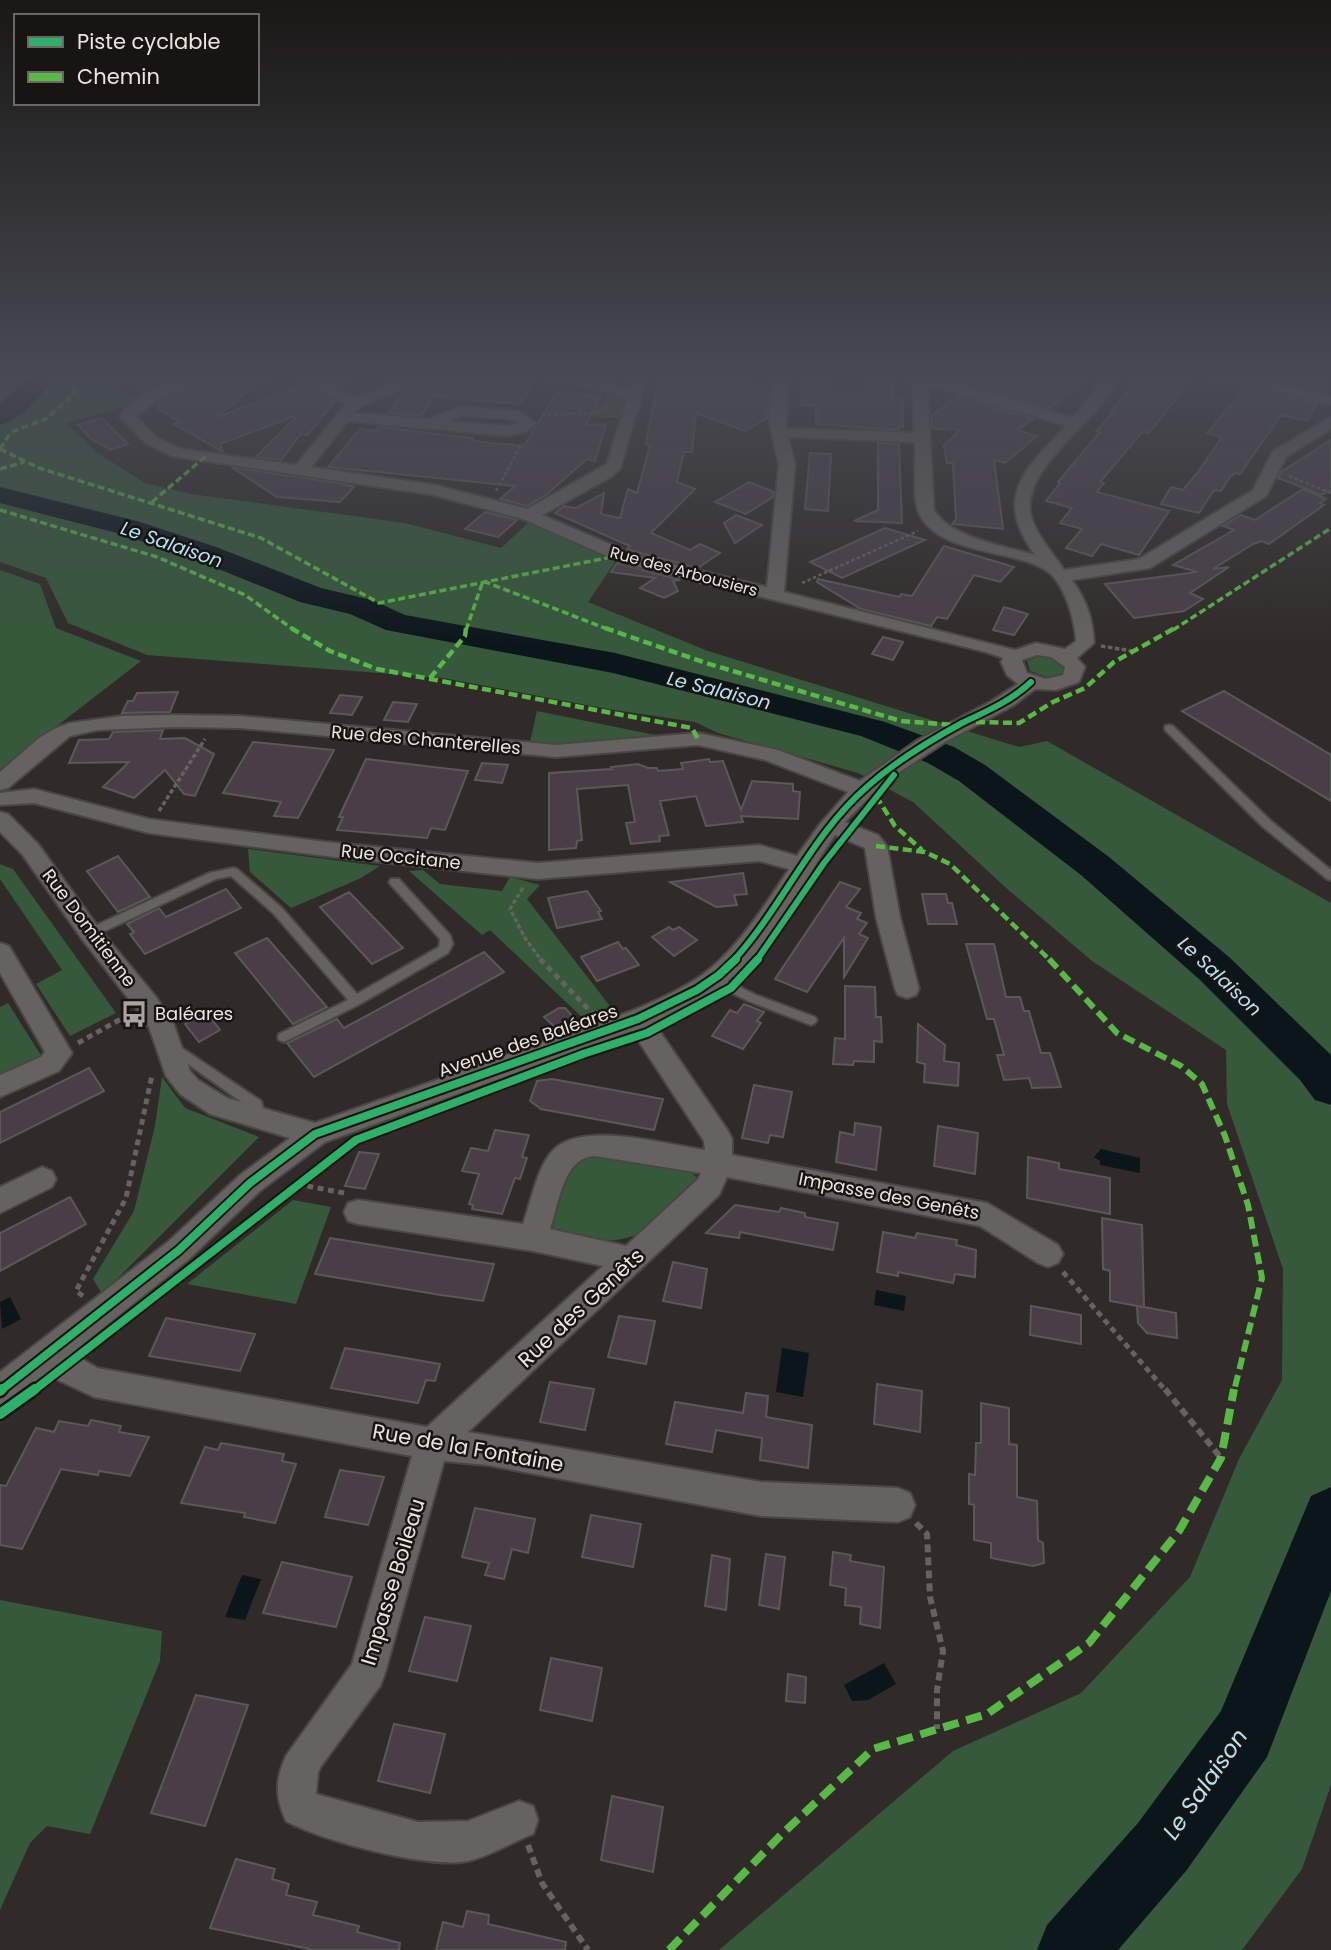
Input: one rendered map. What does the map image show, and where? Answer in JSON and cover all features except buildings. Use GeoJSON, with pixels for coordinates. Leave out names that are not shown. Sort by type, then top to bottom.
{"type":"FeatureCollection","features":[{"type":"Feature","properties":{"kind":"street","name":"Rue des Arbousiers"},"geometry":{"type":"LineString","coordinates":[[261,465],[415,486],[488,504],[529,515],[617,556],[993,648],[1014,656]]}},
{"type":"Feature","properties":{"kind":"street"},"geometry":{"type":"LineString","coordinates":[[300,470],[304,465]]}},
{"type":"Feature","properties":{"kind":"street"},"geometry":{"type":"LineString","coordinates":[[529,515],[611,470],[613,465]]}},
{"type":"Feature","properties":{"kind":"street"},"geometry":{"type":"LineString","coordinates":[[775,595],[787,465]]}},
{"type":"Feature","properties":{"kind":"street"},"geometry":{"type":"LineString","coordinates":[[924,465],[926,510],[934,524],[952,534],[1057,571],[1144,564],[1260,493],[1274,465]]}},
{"type":"Feature","properties":{"kind":"street"},"geometry":{"type":"LineString","coordinates":[[1041,465],[1023,494],[1021,508],[1026,523],[1078,605],[1085,624],[1085,643],[1066,657]]}},
{"type":"Feature","properties":{"kind":"street"},"geometry":{"type":"LineString","coordinates":[[1036,649],[1054,651],[1066,657],[1075,667],[1072,678],[1056,685],[1031,682],[1012,668],[1014,656],[1036,649]]}},
{"type":"Feature","properties":{"kind":"street","name":"Avenue des Baléares"},"geometry":{"type":"LineString","coordinates":[[0,1391],[178,1250],[250,1183],[303,1143],[638,1019],[713,979],[740,952],[832,825],[863,790],[960,725],[1005,703],[1031,682]]}},
{"type":"Feature","properties":{"kind":"street","name":"Rue des Chanterelles"},"geometry":{"type":"LineString","coordinates":[[1,801],[54,737],[76,727],[215,722],[556,751],[698,739],[771,755],[863,790]]}},
{"type":"Feature","properties":{"kind":"street","name":"Rue Occitane"},"geometry":{"type":"LineString","coordinates":[[1,801],[34,796],[149,826],[538,872],[759,853],[802,865]]}},
{"type":"Feature","properties":{"kind":"street","name":"Rue Domitienne"},"geometry":{"type":"LineString","coordinates":[[1,801],[30,849],[161,1025],[172,1061],[189,1087],[219,1106],[259,1118],[303,1143]]}},
{"type":"Feature","properties":{"kind":"street"},"geometry":{"type":"LineString","coordinates":[[832,825],[870,840],[876,846],[888,917],[907,989]]}},
{"type":"Feature","properties":{"kind":"street"},"geometry":{"type":"LineString","coordinates":[[0,951],[59,1054],[50,1064],[0,1087]]}},
{"type":"Feature","properties":{"kind":"street"},"geometry":{"type":"LineString","coordinates":[[533,1238],[558,1164],[575,1148],[595,1145],[719,1164],[718,1139],[638,1019]]}},
{"type":"Feature","properties":{"kind":"street","name":"Impasse des Genêts"},"geometry":{"type":"LineString","coordinates":[[719,1164],[987,1215],[1048,1254]]}},
{"type":"Feature","properties":{"kind":"street","name":"Rue des Genêts"},"geometry":{"type":"LineString","coordinates":[[432,1444],[709,1187],[719,1164]]}},
{"type":"Feature","properties":{"kind":"street"},"geometry":{"type":"LineString","coordinates":[[0,1201],[41,1179]]}},
{"type":"Feature","properties":{"kind":"street"},"geometry":{"type":"LineString","coordinates":[[358,1212],[533,1238],[633,1260]]}},
{"type":"Feature","properties":{"kind":"street","name":"Rue de la Fontaine"},"geometry":{"type":"LineString","coordinates":[[50,1352],[65,1368],[94,1382],[432,1444],[486,1449],[761,1499],[898,1505]]}},
{"type":"Feature","properties":{"kind":"street","name":"Impasse Boileau"},"geometry":{"type":"LineString","coordinates":[[432,1444],[367,1673],[307,1753],[296,1778],[296,1799],[300,1807],[309,1812],[418,1842],[468,1841],[519,1820]]}},
{"type":"Feature","properties":{"kind":"lane"},"geometry":{"type":"LineString","coordinates":[[1169,729],[1267,824],[1331,876]]}},
{"type":"Feature","properties":{"kind":"lane"},"geometry":{"type":"LineString","coordinates":[[90,933],[213,876],[233,872],[278,911],[356,1001]]}},
{"type":"Feature","properties":{"kind":"lane"},"geometry":{"type":"LineString","coordinates":[[284,1037],[438,955],[447,944],[446,938],[394,882]]}},
{"type":"Feature","properties":{"kind":"lane"},"geometry":{"type":"LineString","coordinates":[[713,979],[752,998],[811,1020]]}},
{"type":"Feature","properties":{"kind":"path"},"geometry":{"type":"LineString","coordinates":[[488,504],[509,465]]}},
{"type":"Feature","properties":{"kind":"path"},"geometry":{"type":"LineString","coordinates":[[1272,469],[1331,492]]}},
{"type":"Feature","properties":{"kind":"path"},"geometry":{"type":"LineString","coordinates":[[775,595],[934,524]]}},
{"type":"Feature","properties":{"kind":"path"},"geometry":{"type":"LineString","coordinates":[[1085,643],[1132,651]]}},
{"type":"Feature","properties":{"kind":"path"},"geometry":{"type":"LineString","coordinates":[[149,826],[215,722]]}},
{"type":"Feature","properties":{"kind":"path"},"geometry":{"type":"LineString","coordinates":[[538,872],[516,897],[510,909],[515,923],[568,989],[608,1029]]}},
{"type":"Feature","properties":{"kind":"path"},"geometry":{"type":"LineString","coordinates":[[59,1054],[147,1004]]}},
{"type":"Feature","properties":{"kind":"path"},"geometry":{"type":"LineString","coordinates":[[101,1310],[76,1290],[105,1241],[125,1198],[147,1108],[152,1074],[150,1051],[167,1042]]}},
{"type":"Feature","properties":{"kind":"path"},"geometry":{"type":"LineString","coordinates":[[298,1184],[349,1194],[358,1212]]}},
{"type":"Feature","properties":{"kind":"path"},"geometry":{"type":"LineString","coordinates":[[1048,1254],[1136,1354],[1221,1458]]}},
{"type":"Feature","properties":{"kind":"path"},"geometry":{"type":"LineString","coordinates":[[898,1505],[927,1534],[930,1597],[943,1651],[937,1690],[937,1729]]}},
{"type":"Feature","properties":{"kind":"path"},"geometry":{"type":"LineString","coordinates":[[519,1820],[542,1883],[588,1950]]}},
{"type":"Feature","properties":{"kind":"green space"},"geometry":{"type":"Polygon","coordinates":[[[0,465],[117,465],[145,483],[191,494],[405,523],[501,548],[529,522],[615,562],[588,602],[708,651],[1019,747],[1047,741],[1331,903],[1331,1785],[1302,1869],[1242,1950],[719,1950],[953,1751],[1081,1693],[1190,1577],[1239,1459],[1282,1380],[1283,1269],[1227,1104],[1226,1050],[1092,961],[1004,886],[913,802],[858,773],[718,733],[695,722],[608,709],[443,678],[147,655],[68,623],[46,578],[0,562],[0,465]]]}},
{"type":"Feature","properties":{"kind":"green space"},"geometry":{"type":"Polygon","coordinates":[[[0,570],[40,584],[56,628],[141,661],[0,770],[0,570]]]}},
{"type":"Feature","properties":{"kind":"green space"},"geometry":{"type":"Polygon","coordinates":[[[1040,656],[1052,657],[1065,666],[1063,673],[1047,677],[1030,671],[1027,661],[1040,656]]]}},
{"type":"Feature","properties":{"kind":"green space"},"geometry":{"type":"Polygon","coordinates":[[[537,711],[670,738],[558,744],[530,742],[537,711]]]}},
{"type":"Feature","properties":{"kind":"green space"},"geometry":{"type":"Polygon","coordinates":[[[248,849],[380,866],[361,878],[291,908],[250,872],[248,849]]]}},
{"type":"Feature","properties":{"kind":"green space"},"geometry":{"type":"Polygon","coordinates":[[[0,864],[13,869],[116,1013],[70,1036],[36,984],[62,970],[0,879],[0,864]]]}},
{"type":"Feature","properties":{"kind":"green space"},"geometry":{"type":"Polygon","coordinates":[[[423,870],[440,884],[502,891],[510,877],[540,885],[527,899],[613,1010],[587,1022],[490,930],[482,935],[409,871],[423,870]]]}},
{"type":"Feature","properties":{"kind":"green space"},"geometry":{"type":"Polygon","coordinates":[[[8,1003],[42,1057],[0,1078],[0,1007],[8,1003]]]}},
{"type":"Feature","properties":{"kind":"green space"},"geometry":{"type":"Polygon","coordinates":[[[162,1077],[185,1108],[259,1137],[102,1294],[93,1279],[134,1211],[155,1126],[162,1077]]]}},
{"type":"Feature","properties":{"kind":"green space"},"geometry":{"type":"Polygon","coordinates":[[[584,1153],[692,1173],[697,1178],[637,1234],[607,1241],[574,1237],[554,1230],[553,1225],[571,1162],[584,1153]]]}},
{"type":"Feature","properties":{"kind":"green space"},"geometry":{"type":"Polygon","coordinates":[[[293,1200],[331,1207],[296,1304],[187,1284],[293,1200]]]}},
{"type":"Feature","properties":{"kind":"green space"},"geometry":{"type":"Polygon","coordinates":[[[0,1600],[162,1631],[160,1661],[90,1834],[47,1826],[30,1843],[0,1910],[0,1600]]]}},
{"type":"Feature","properties":{"kind":"shaded area"},"geometry":{"type":"Polygon","coordinates":[[[1101,1149],[1140,1158],[1140,1173],[1100,1165],[1100,1161],[1094,1157],[1101,1149]]]}},
{"type":"Feature","properties":{"kind":"shaded area"},"geometry":{"type":"Polygon","coordinates":[[[876,1290],[906,1296],[904,1311],[874,1305],[876,1290]]]}},
{"type":"Feature","properties":{"kind":"shaded area"},"geometry":{"type":"Polygon","coordinates":[[[10,1297],[21,1319],[2,1329],[0,1302],[10,1297]]]}},
{"type":"Feature","properties":{"kind":"shaded area"},"geometry":{"type":"Polygon","coordinates":[[[782,1348],[809,1353],[803,1397],[776,1392],[782,1348]]]}},
{"type":"Feature","properties":{"kind":"shaded area"},"geometry":{"type":"Polygon","coordinates":[[[242,1575],[261,1579],[245,1620],[225,1617],[242,1575]]]}},
{"type":"Feature","properties":{"kind":"shaded area"},"geometry":{"type":"Polygon","coordinates":[[[884,1663],[896,1684],[868,1700],[852,1701],[844,1685],[884,1663]]]}},
{"type":"Feature","properties":{"kind":"waterway","name":"Le Salaison"},"geometry":{"type":"LineString","coordinates":[[0,495],[127,527],[205,553],[311,595],[361,607],[397,623],[615,663],[873,729],[941,755],[972,773],[1095,866],[1214,968],[1316,1068],[1331,1087]]}},
{"type":"Feature","properties":{"kind":"waterway","name":"Le Salaison"},"geometry":{"type":"LineString","coordinates":[[1072,1950],[1162,1847],[1244,1734],[1331,1516]]}},
{"type":"Feature","properties":{"kind":"marked path"},"geometry":{"type":"LineString","coordinates":[[0,469],[14,465]]}},
{"type":"Feature","properties":{"kind":"marked path"},"geometry":{"type":"LineString","coordinates":[[33,465],[261,538],[379,603],[617,556]]}},
{"type":"Feature","properties":{"kind":"marked path"},"geometry":{"type":"LineString","coordinates":[[152,502],[196,465]]}},
{"type":"Feature","properties":{"kind":"marked path"},"geometry":{"type":"LineString","coordinates":[[0,510],[157,557],[245,595],[279,621],[330,651],[377,669],[692,728],[698,739]]}},
{"type":"Feature","properties":{"kind":"marked path"},"geometry":{"type":"LineString","coordinates":[[976,722],[1019,723],[1053,702],[1085,688],[1114,662],[1147,646],[1331,528]]}},
{"type":"Feature","properties":{"kind":"marked path"},"geometry":{"type":"LineString","coordinates":[[430,678],[465,636],[468,618],[483,581],[571,616],[706,663],[901,721],[955,725]]}},
{"type":"Feature","properties":{"kind":"marked path"},"geometry":{"type":"LineString","coordinates":[[876,796],[895,826],[922,850]]}},
{"type":"Feature","properties":{"kind":"marked path"},"geometry":{"type":"LineString","coordinates":[[669,1950],[783,1833],[873,1749],[987,1714],[1089,1643],[1179,1531],[1221,1458],[1237,1372],[1262,1278],[1248,1205],[1225,1136],[1202,1084],[1181,1066],[1117,1033],[1038,947],[950,864],[925,852],[876,846]]}},
{"type":"Feature","properties":{"kind":"cycle path"},"geometry":{"type":"LineString","coordinates":[[0,1391],[179,1250],[250,1183],[315,1134],[638,1019],[709,983],[748,945],[828,829],[865,788],[912,753],[1007,701],[1031,682]]}},
{"type":"Feature","properties":{"kind":"cycle path"},"geometry":{"type":"LineString","coordinates":[[0,1414],[65,1368],[116,1324],[356,1140],[583,1054],[647,1033],[731,988],[758,959],[824,863],[894,775]]}},
{"type":"Feature","properties":{"kind":"place","name":"Baléares"},"geometry":{"type":"Point","coordinates":[134,1014]}}]}
